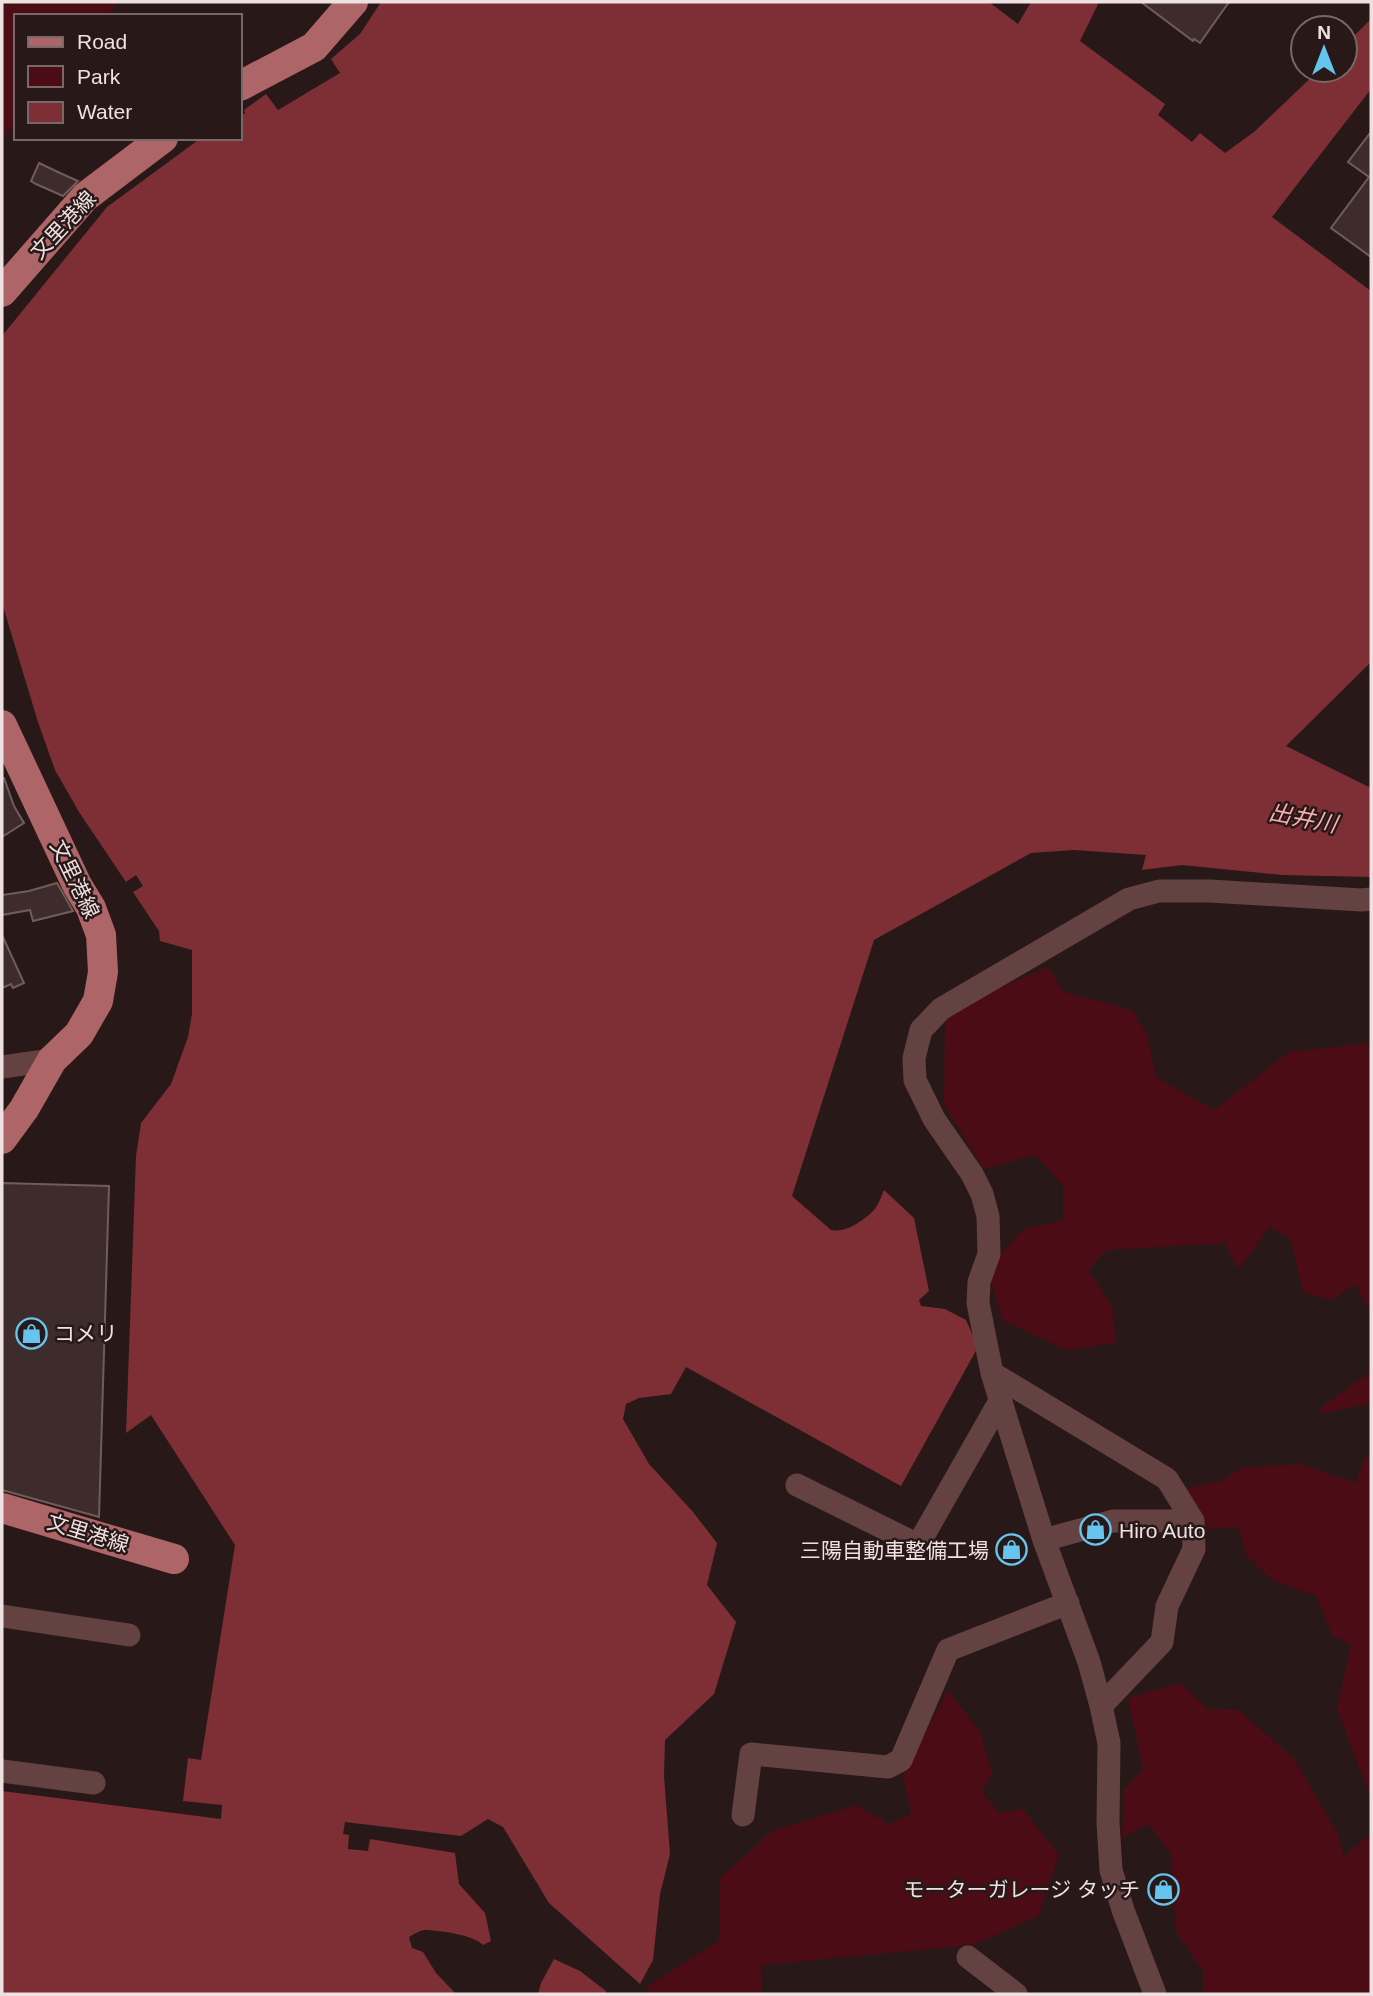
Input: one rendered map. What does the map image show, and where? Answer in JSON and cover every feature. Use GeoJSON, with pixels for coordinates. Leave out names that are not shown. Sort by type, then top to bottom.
{"type":"FeatureCollection","features":[{"type":"Feature","properties":{"kind":"main road"},"geometry":{"type":"LineString","coordinates":[[242,85],[314,47],[353,2]]}},
{"type":"Feature","properties":{"kind":"main road","name":"文里港線"},"geometry":{"type":"LineString","coordinates":[[2,292],[85,197],[160,140]]}},
{"type":"Feature","properties":{"kind":"main road","name":"文里港線"},"geometry":{"type":"LineString","coordinates":[[2,724],[77,885],[91,908],[101,935],[103,972],[98,1001],[79,1034],[52,1060],[24,1109],[2,1139]]}},
{"type":"Feature","properties":{"kind":"main road","name":"文里港線"},"geometry":{"type":"LineString","coordinates":[[2,1508],[174,1559]]}},
{"type":"Feature","properties":{"kind":"street"},"geometry":{"type":"LineString","coordinates":[[1155,1994],[1111,1870],[1108,1823],[1109,1743],[1101,1706],[1089,1662],[1044,1540],[992,1373],[978,1303],[979,1282],[989,1254],[988,1216],[982,1194],[972,1174],[934,1119],[915,1080],[914,1058],[921,1030],[941,1009],[1129,899],[1159,891],[1197,891],[1371,899]]}},
{"type":"Feature","properties":{"kind":"street"},"geometry":{"type":"LineString","coordinates":[[2,1066],[52,1060]]}},
{"type":"Feature","properties":{"kind":"street"},"geometry":{"type":"LineString","coordinates":[[992,1373],[1167,1479],[1193,1521],[1194,1549],[1167,1606],[1162,1642],[1101,1706]]}},
{"type":"Feature","properties":{"kind":"street"},"geometry":{"type":"LineString","coordinates":[[797,1485],[918,1545],[1000,1401]]}},
{"type":"Feature","properties":{"kind":"street"},"geometry":{"type":"LineString","coordinates":[[1044,1540],[1113,1521],[1193,1521]]}},
{"type":"Feature","properties":{"kind":"street"},"geometry":{"type":"LineString","coordinates":[[743,1815],[751,1755],[888,1767],[901,1760],[948,1650],[1068,1603]]}},
{"type":"Feature","properties":{"kind":"street"},"geometry":{"type":"LineString","coordinates":[[2,1616],[129,1635]]}},
{"type":"Feature","properties":{"kind":"street"},"geometry":{"type":"LineString","coordinates":[[2,1770],[94,1783]]}},
{"type":"Feature","properties":{"kind":"street"},"geometry":{"type":"LineString","coordinates":[[968,1956],[1016,1994]]}},
{"type":"Feature","properties":{"kind":"green space"},"geometry":{"type":"Polygon","coordinates":[[[2,2],[118,2],[108,14],[14,14],[14,124],[2,139],[2,2]]]}},
{"type":"Feature","properties":{"kind":"green space"},"geometry":{"type":"Polygon","coordinates":[[[1048,967],[1064,992],[1132,1010],[1147,1034],[1156,1077],[1214,1110],[1289,1052],[1371,1043],[1371,1313],[1355,1284],[1332,1300],[1303,1292],[1290,1238],[1270,1227],[1238,1269],[1225,1243],[1107,1250],[1088,1270],[1112,1306],[1116,1343],[1067,1350],[1002,1320],[991,1281],[996,1259],[1024,1229],[1063,1220],[1063,1185],[1035,1155],[984,1169],[944,1105],[945,1022],[984,994],[1048,967]]]}},
{"type":"Feature","properties":{"kind":"green space"},"geometry":{"type":"Polygon","coordinates":[[[1369,1373],[1371,1408],[1368,1404],[1317,1414],[1324,1405],[1369,1373]]]}},
{"type":"Feature","properties":{"kind":"green space"},"geometry":{"type":"Polygon","coordinates":[[[1364,1458],[1371,1458],[1371,1799],[1337,1709],[1351,1644],[1333,1636],[1316,1596],[1272,1580],[1246,1555],[1239,1527],[1208,1529],[1184,1489],[1224,1480],[1241,1468],[1299,1464],[1356,1483],[1364,1458]]]}},
{"type":"Feature","properties":{"kind":"green space"},"geometry":{"type":"Polygon","coordinates":[[[1180,1683],[1208,1709],[1239,1710],[1295,1760],[1338,1834],[1344,1857],[1371,1833],[1371,1994],[1203,1994],[1203,1972],[1176,1931],[1171,1854],[1148,1824],[1122,1838],[1124,1790],[1143,1770],[1128,1698],[1180,1683]]]}},
{"type":"Feature","properties":{"kind":"green space"},"geometry":{"type":"Polygon","coordinates":[[[948,1690],[980,1732],[992,1773],[982,1792],[999,1813],[1023,1809],[1059,1855],[1038,1916],[973,1945],[761,1965],[762,1994],[647,1994],[649,1985],[719,1941],[720,1878],[772,1831],[857,1805],[888,1824],[911,1814],[903,1775],[948,1690]]]}},
{"type":"Feature","properties":{"kind":"water","name":"出井川"},"geometry":{"type":"Polygon","coordinates":[[[381,2],[989,2],[1018,24],[1031,2],[1099,2],[1080,41],[1165,104],[1158,115],[1192,142],[1200,133],[1225,153],[1254,132],[1304,84],[1359,84],[1359,31],[1371,19],[1371,89],[1272,217],[1371,291],[1371,662],[1286,746],[1371,788],[1371,877],[1283,875],[1182,865],[1142,870],[1146,855],[1074,850],[1031,853],[874,940],[792,1196],[831,1230],[842,1230],[869,1215],[884,1190],[914,1218],[929,1291],[919,1300],[921,1306],[945,1309],[966,1320],[978,1347],[901,1486],[686,1367],[671,1394],[639,1398],[626,1404],[623,1419],[649,1464],[717,1543],[707,1585],[736,1622],[714,1694],[665,1740],[664,1776],[670,1854],[660,1894],[653,1960],[640,1984],[549,1903],[503,1827],[488,1819],[461,1836],[345,1822],[343,1834],[349,1835],[348,1849],[368,1851],[370,1839],[455,1853],[459,1884],[485,1913],[491,1941],[483,1945],[464,1936],[430,1930],[422,1930],[409,1937],[412,1948],[423,1952],[436,1973],[456,1994],[2,1994],[2,1791],[221,1819],[222,1805],[183,1801],[188,1758],[201,1760],[235,1545],[151,1415],[126,1433],[136,1156],[141,1123],[171,1084],[188,1037],[192,1014],[192,950],[160,941],[159,931],[133,892],[143,886],[136,875],[126,882],[79,812],[55,770],[38,722],[2,603],[2,336],[107,207],[198,140],[242,140],[244,110],[266,94],[278,110],[340,73],[331,59],[360,34],[381,2]]]}},
{"type":"Feature","properties":{"kind":"water"},"geometry":{"type":"Polygon","coordinates":[[[554,1959],[580,1971],[606,1991],[606,1994],[538,1994],[554,1959]]]}},
{"type":"Feature","properties":{"kind":"building"},"geometry":{"type":"Polygon","coordinates":[[[1141,2],[1229,2],[1200,43],[1194,39],[1193,41],[1141,2]]]}},
{"type":"Feature","properties":{"kind":"building"},"geometry":{"type":"Polygon","coordinates":[[[1371,132],[1371,257],[1331,228],[1369,177],[1348,162],[1371,132]]]}},
{"type":"Feature","properties":{"kind":"building"},"geometry":{"type":"Polygon","coordinates":[[[39,163],[78,181],[63,196],[36,184],[31,181],[39,163]]]}},
{"type":"Feature","properties":{"kind":"building"},"geometry":{"type":"Polygon","coordinates":[[[2,778],[24,823],[2,837],[2,778]]]}},
{"type":"Feature","properties":{"kind":"building"},"geometry":{"type":"Polygon","coordinates":[[[57,883],[73,911],[33,921],[30,910],[2,915],[2,895],[57,883]]]}},
{"type":"Feature","properties":{"kind":"building"},"geometry":{"type":"Polygon","coordinates":[[[2,935],[24,983],[13,988],[11,984],[2,988],[2,935]]]}},
{"type":"Feature","properties":{"kind":"building"},"geometry":{"type":"Polygon","coordinates":[[[2,1183],[109,1186],[99,1517],[2,1490],[2,1183]]]}},
{"type":"Feature","properties":{"kind":"place","name":"コメリ"},"geometry":{"type":"Point","coordinates":[31,1333]}},
{"type":"Feature","properties":{"kind":"place","name":"Hiro Auto"},"geometry":{"type":"Point","coordinates":[1096,1530]}},
{"type":"Feature","properties":{"kind":"place","name":"三陽自動車整備工場"},"geometry":{"type":"Point","coordinates":[1012,1550]}},
{"type":"Feature","properties":{"kind":"place","name":"モーターガレージ タッチ"},"geometry":{"type":"Point","coordinates":[1163,1889]}}]}
